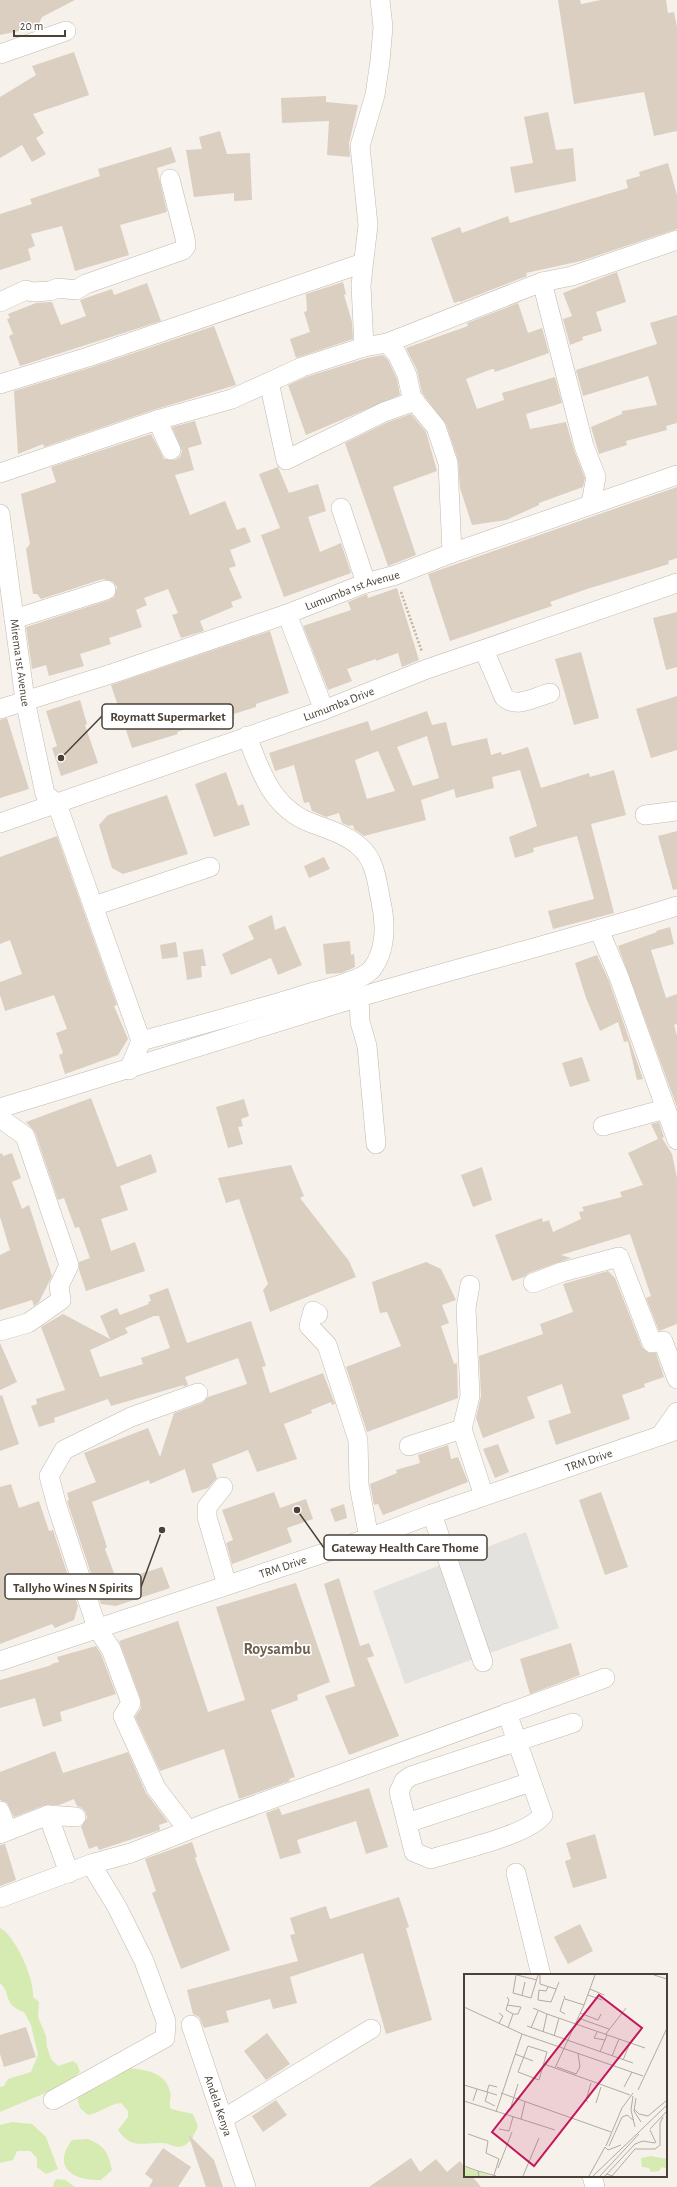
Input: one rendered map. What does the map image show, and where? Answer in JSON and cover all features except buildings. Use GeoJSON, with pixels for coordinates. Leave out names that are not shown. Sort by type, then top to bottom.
{"type":"FeatureCollection","features":[{"type":"Feature","properties":{"kind":"street"},"geometry":{"type":"LineString","coordinates":[[364,347],[361,285],[368,225],[360,146],[375,95],[380,61],[383,27],[380,0]]}},
{"type":"Feature","properties":{"kind":"street"},"geometry":{"type":"LineString","coordinates":[[0,54],[66,31]]}},
{"type":"Feature","properties":{"kind":"street"},"geometry":{"type":"LineString","coordinates":[[0,302],[26,290],[50,291],[58,288],[76,290],[86,284],[183,250],[186,246],[185,238],[170,179]]}},
{"type":"Feature","properties":{"kind":"street"},"geometry":{"type":"LineString","coordinates":[[0,473],[157,420],[232,399],[302,367],[364,347],[387,343],[542,282],[572,276],[677,241]]}},
{"type":"Feature","properties":{"kind":"street"},"geometry":{"type":"LineString","coordinates":[[0,384],[364,263]]}},
{"type":"Feature","properties":{"kind":"street"},"geometry":{"type":"LineString","coordinates":[[542,282],[584,446],[596,477],[591,503]]}},
{"type":"Feature","properties":{"kind":"street"},"geometry":{"type":"LineString","coordinates":[[387,343],[398,354],[407,375],[415,402],[436,427],[448,463],[452,553]]}},
{"type":"Feature","properties":{"kind":"street"},"geometry":{"type":"LineString","coordinates":[[269,382],[286,460],[384,412],[415,402]]}},
{"type":"Feature","properties":{"kind":"street"},"geometry":{"type":"LineString","coordinates":[[157,420],[171,450]]}},
{"type":"Feature","properties":{"kind":"street","name":"Lumumba 1st Avenue"},"geometry":{"type":"LineString","coordinates":[[0,709],[114,673],[287,614],[366,583],[396,575],[452,553],[591,503],[677,475]]}},
{"type":"Feature","properties":{"kind":"street"},"geometry":{"type":"LineString","coordinates":[[341,508],[366,583]]}},
{"type":"Feature","properties":{"kind":"street","name":"Mirema 1st Avenue"},"geometry":{"type":"LineString","coordinates":[[0,514],[25,700],[45,794],[57,804]]}},
{"type":"Feature","properties":{"kind":"street","name":"Lumumba Drive"},"geometry":{"type":"LineString","coordinates":[[0,824],[324,710],[428,669],[677,583]]}},
{"type":"Feature","properties":{"kind":"street"},"geometry":{"type":"LineString","coordinates":[[14,619],[106,590]]}},
{"type":"Feature","properties":{"kind":"street"},"geometry":{"type":"LineString","coordinates":[[287,614],[324,710]]}},
{"type":"Feature","properties":{"kind":"street"},"geometry":{"type":"LineString","coordinates":[[484,650],[504,697],[509,702],[515,704],[550,693]]}},
{"type":"Feature","properties":{"kind":"street"},"geometry":{"type":"LineString","coordinates":[[141,1041],[247,1014],[353,980],[371,970],[380,956],[383,943],[383,910],[372,862],[360,847],[346,838],[307,821],[277,800],[267,785],[248,736]]}},
{"type":"Feature","properties":{"kind":"street"},"geometry":{"type":"LineString","coordinates":[[57,804],[141,1041],[129,1070]]}},
{"type":"Feature","properties":{"kind":"street"},"geometry":{"type":"LineString","coordinates":[[645,815],[677,811]]}},
{"type":"Feature","properties":{"kind":"street"},"geometry":{"type":"LineString","coordinates":[[94,906],[210,867]]}},
{"type":"Feature","properties":{"kind":"street"},"geometry":{"type":"LineString","coordinates":[[0,1108],[129,1070],[359,997],[599,930],[677,906]]}},
{"type":"Feature","properties":{"kind":"street"},"geometry":{"type":"LineString","coordinates":[[599,930],[620,977],[677,1140]]}},
{"type":"Feature","properties":{"kind":"street"},"geometry":{"type":"LineString","coordinates":[[359,997],[360,1022],[367,1046],[376,1144]]}},
{"type":"Feature","properties":{"kind":"street"},"geometry":{"type":"LineString","coordinates":[[603,1126],[665,1109]]}},
{"type":"Feature","properties":{"kind":"street"},"geometry":{"type":"LineString","coordinates":[[0,1118],[25,1136],[69,1265],[59,1286],[68,1300],[28,1323],[0,1330]]}},
{"type":"Feature","properties":{"kind":"street"},"geometry":{"type":"LineString","coordinates":[[533,1283],[562,1272],[619,1257],[652,1343],[663,1341],[677,1379]]}},
{"type":"Feature","properties":{"kind":"street"},"geometry":{"type":"LineString","coordinates":[[470,1285],[466,1308],[470,1396],[462,1430],[484,1496]]}},
{"type":"Feature","properties":{"kind":"street"},"geometry":{"type":"LineString","coordinates":[[318,1314],[313,1311],[309,1326],[327,1345],[358,1440],[359,1485],[369,1538]]}},
{"type":"Feature","properties":{"kind":"street"},"geometry":{"type":"LineString","coordinates":[[188,1830],[156,1788],[122,1716],[131,1703],[110,1649],[97,1628],[57,1506],[49,1476],[64,1450],[131,1417],[198,1393]]}},
{"type":"Feature","properties":{"kind":"street"},"geometry":{"type":"LineString","coordinates":[[668,1433],[677,1412]]}},
{"type":"Feature","properties":{"kind":"street"},"geometry":{"type":"LineString","coordinates":[[409,1446],[462,1430]]}},
{"type":"Feature","properties":{"kind":"street","name":"TRM Drive"},"geometry":{"type":"LineString","coordinates":[[0,1661],[369,1538],[432,1514],[668,1433]]}},
{"type":"Feature","properties":{"kind":"street"},"geometry":{"type":"LineString","coordinates":[[223,1487],[208,1507],[207,1517],[227,1585]]}},
{"type":"Feature","properties":{"kind":"street"},"geometry":{"type":"LineString","coordinates":[[432,1514],[483,1662]]}},
{"type":"Feature","properties":{"kind":"street"},"geometry":{"type":"LineString","coordinates":[[0,1898],[91,1864],[131,1853],[188,1830],[605,1678]]}},
{"type":"Feature","properties":{"kind":"street"},"geometry":{"type":"LineString","coordinates":[[507,1713],[516,1741],[544,1815],[537,1823],[519,1831],[431,1859],[414,1852],[399,1792],[404,1782],[411,1776],[516,1741],[573,1723]]}},
{"type":"Feature","properties":{"kind":"street"},"geometry":{"type":"LineString","coordinates":[[407,1823],[531,1782]]}},
{"type":"Feature","properties":{"kind":"street"},"geometry":{"type":"LineString","coordinates":[[0,1810],[4,1832],[48,1815],[76,1817]]}},
{"type":"Feature","properties":{"kind":"street"},"geometry":{"type":"LineString","coordinates":[[48,1815],[69,1873]]}},
{"type":"Feature","properties":{"kind":"street"},"geometry":{"type":"LineString","coordinates":[[53,2100],[165,2038],[166,2021],[144,1961],[117,1907],[91,1864]]}},
{"type":"Feature","properties":{"kind":"street"},"geometry":{"type":"LineString","coordinates":[[516,1873],[541,1974]]}},
{"type":"Feature","properties":{"kind":"street","name":"Andela Kenya"},"geometry":{"type":"LineString","coordinates":[[191,2025],[246,2187]]}},
{"type":"Feature","properties":{"kind":"street"},"geometry":{"type":"LineString","coordinates":[[223,2119],[371,2029]]}},
{"type":"Feature","properties":{"kind":"street"},"geometry":{"type":"LineString","coordinates":[[592,2177],[595,2187]]}},
{"type":"Feature","properties":{"kind":"path"},"geometry":{"type":"LineString","coordinates":[[396,575],[428,669]]}},
{"type":"Feature","properties":{"kind":"green space"},"geometry":{"type":"Polygon","coordinates":[[[0,1928],[12,1939],[23,1959],[31,1980],[33,1997],[39,2002],[38,2017],[46,2036],[47,2047],[51,2059],[58,2066],[73,2061],[77,2064],[80,2072],[67,2084],[0,2112],[0,2087],[4,2086],[8,2079],[31,2072],[38,2055],[31,2025],[24,2012],[17,2009],[10,2002],[4,1987],[0,1983],[0,1928]]]}},
{"type":"Feature","properties":{"kind":"green space"},"geometry":{"type":"Polygon","coordinates":[[[129,2068],[148,2071],[159,2076],[168,2085],[171,2096],[171,2109],[193,2114],[198,2126],[192,2138],[186,2145],[177,2147],[162,2143],[138,2144],[128,2140],[118,2130],[128,2117],[128,2111],[121,2103],[88,2115],[80,2108],[77,2097],[86,2091],[109,2081],[129,2068]]]}},
{"type":"Feature","properties":{"kind":"green space"},"geometry":{"type":"Polygon","coordinates":[[[12,2122],[32,2124],[46,2137],[58,2169],[46,2174],[37,2167],[37,2158],[30,2151],[17,2151],[13,2160],[0,2163],[0,2125],[12,2122]]]}},
{"type":"Feature","properties":{"kind":"green space"},"geometry":{"type":"Polygon","coordinates":[[[88,2139],[102,2147],[109,2159],[112,2170],[101,2180],[91,2180],[74,2175],[68,2171],[65,2165],[64,2158],[66,2150],[72,2140],[88,2139]]]}},
{"type":"Feature","properties":{"kind":"green space"},"geometry":{"type":"Polygon","coordinates":[[[57,2179],[65,2180],[75,2187],[53,2187],[54,2182],[57,2179]]]}},
{"type":"Feature","properties":{"kind":"shaded area"},"geometry":{"type":"Polygon","coordinates":[[[526,1532],[559,1628],[405,1684],[373,1591],[526,1532]]]}},
{"type":"Feature","properties":{"kind":"place","name":"Roymatt Supermarket"},"geometry":{"type":"Point","coordinates":[61,758]}},
{"type":"Feature","properties":{"kind":"place","name":"Gateway Health Care Thome"},"geometry":{"type":"Point","coordinates":[297,1510]}},
{"type":"Feature","properties":{"kind":"place","name":"Tallyho Wines N Spirits"},"geometry":{"type":"Point","coordinates":[162,1530]}},
{"type":"Feature","properties":{"kind":"district","name":"Roysambu"},"geometry":{"type":"Point","coordinates":[277,1648]}}]}
